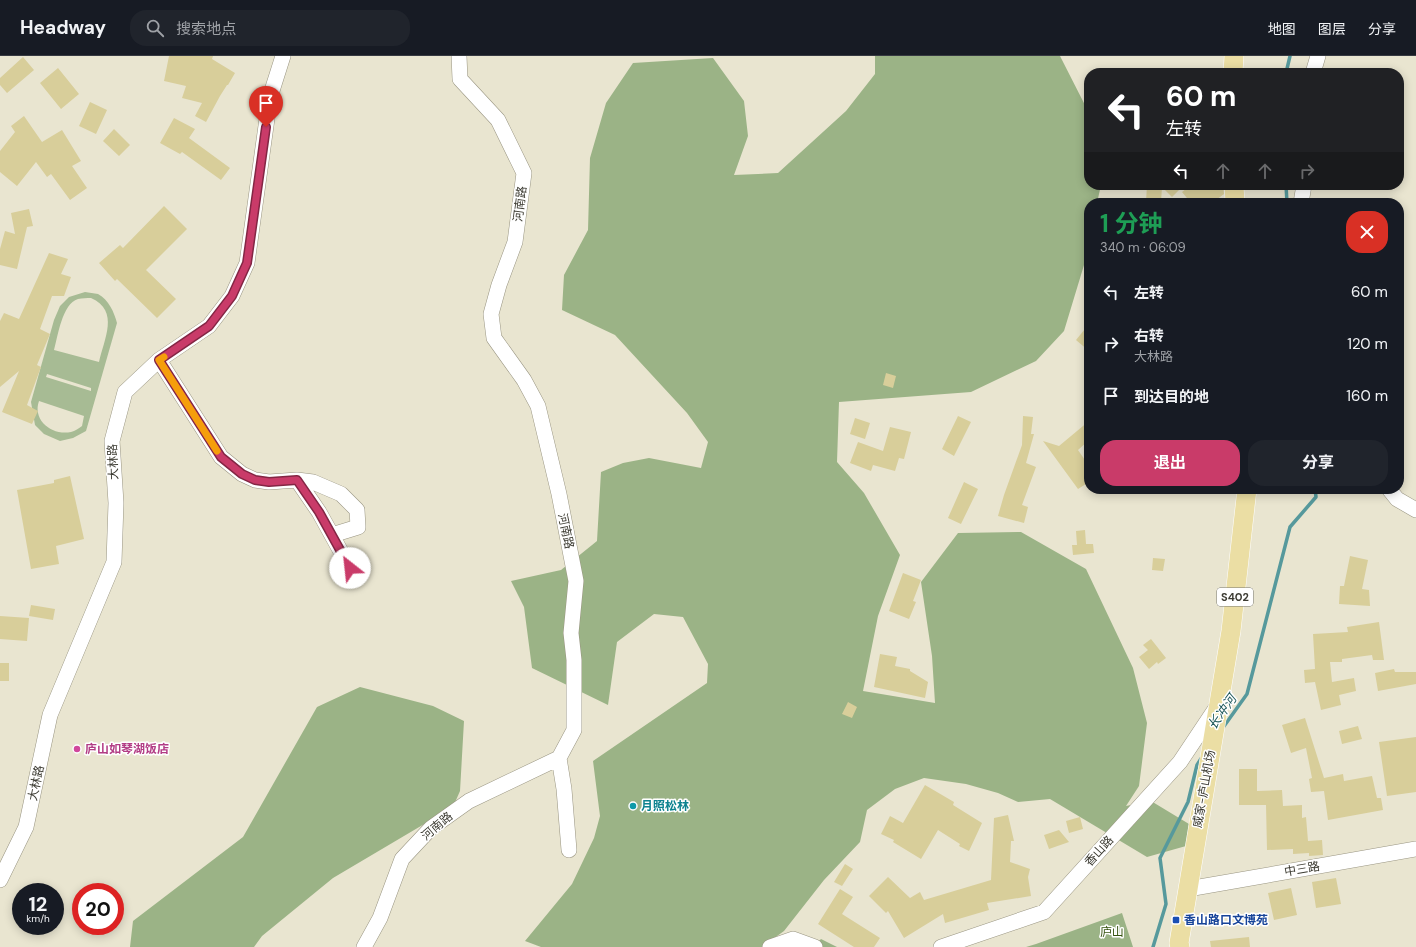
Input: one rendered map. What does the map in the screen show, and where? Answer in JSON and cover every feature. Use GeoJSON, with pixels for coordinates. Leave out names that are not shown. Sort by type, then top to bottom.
{"type":"FeatureCollection","features":[{"type":"Feature","properties":{"kind":"main road"},"geometry":{"type":"LineString","coordinates":[[1233,68],[1234,56]]}},
{"type":"Feature","properties":{"kind":"main road","name":"威家-庐山机场"},"geometry":{"type":"LineString","coordinates":[[1180,947],[1188,889],[1231,631],[1246,494]]}},
{"type":"Feature","properties":{"kind":"street","name":"大林路"},"geometry":{"type":"LineString","coordinates":[[0,880],[26,827],[50,715],[114,562],[116,503],[112,441],[125,392],[159,360],[209,326],[232,296],[247,263],[270,97],[283,56]]}},
{"type":"Feature","properties":{"kind":"street","name":"河南路"},"geometry":{"type":"LineString","coordinates":[[364,947],[380,918],[402,859],[431,828],[469,801],[559,758],[574,730],[574,660],[571,632],[576,581],[559,494],[538,406],[524,380],[494,338],[491,314],[499,285],[515,242],[524,173],[498,120],[460,79],[459,56]]}},
{"type":"Feature","properties":{"kind":"street"},"geometry":{"type":"LineString","coordinates":[[1314,68],[1318,56]]}},
{"type":"Feature","properties":{"kind":"street"},"geometry":{"type":"LineString","coordinates":[[159,360],[221,457],[242,474],[255,480],[269,482],[297,480],[313,482],[341,494],[357,510],[358,527],[332,535]]}},
{"type":"Feature","properties":{"kind":"street"},"geometry":{"type":"LineString","coordinates":[[297,480],[319,512],[350,568]]}},
{"type":"Feature","properties":{"kind":"street"},"geometry":{"type":"LineString","coordinates":[[1393,494],[1397,499],[1416,510]]}},
{"type":"Feature","properties":{"kind":"street"},"geometry":{"type":"LineString","coordinates":[[1402,494],[1416,498]]}},
{"type":"Feature","properties":{"kind":"street","name":"香山路"},"geometry":{"type":"LineString","coordinates":[[941,947],[1044,912],[1180,762],[1219,704]]}},
{"type":"Feature","properties":{"kind":"street"},"geometry":{"type":"LineString","coordinates":[[559,758],[564,789],[569,850]]}},
{"type":"Feature","properties":{"kind":"street","name":"中三路"},"geometry":{"type":"LineString","coordinates":[[1188,889],[1416,850]]}},
{"type":"Feature","properties":{"kind":"street"},"geometry":{"type":"LineString","coordinates":[[770,947],[793,938],[815,947]]}},
{"type":"Feature","properties":{"kind":"green space"},"geometry":{"type":"Polygon","coordinates":[[[875,56],[1060,56],[1084,103],[1084,190],[1100,190],[1098,198],[1084,198],[1084,265],[1064,331],[1036,361],[971,392],[839,402],[837,462],[864,493],[900,555],[878,616],[863,691],[935,703],[932,656],[921,582],[958,533],[1021,532],[1086,569],[1133,668],[1147,723],[1139,786],[1126,806],[1151,801],[1189,824],[1186,846],[1147,857],[1050,799],[1018,802],[998,793],[966,784],[924,778],[895,789],[867,810],[860,842],[824,880],[784,931],[762,947],[541,947],[525,941],[572,884],[594,838],[600,816],[593,761],[707,683],[708,664],[683,617],[654,614],[617,642],[608,705],[532,668],[524,607],[511,581],[561,570],[597,541],[601,472],[623,463],[649,458],[701,468],[708,442],[687,413],[615,335],[562,310],[564,275],[588,230],[590,158],[606,103],[633,63],[713,58],[744,101],[748,136],[734,175],[778,173],[846,111],[875,74],[875,56]]]}},
{"type":"Feature","properties":{"kind":"green space"},"geometry":{"type":"Polygon","coordinates":[[[85,292],[98,294],[110,307],[117,323],[86,431],[73,438],[60,441],[44,434],[35,425],[31,402],[54,320],[60,306],[69,297],[85,292]],[[91,298],[78,299],[68,307],[59,329],[54,350],[99,362],[108,326],[108,318],[105,310],[100,304],[91,298]],[[47,374],[46,377],[91,391],[91,388],[47,374]],[[39,401],[38,414],[41,420],[45,425],[57,432],[71,432],[82,426],[84,416],[39,401]]]}},
{"type":"Feature","properties":{"kind":"green space"},"geometry":{"type":"Polygon","coordinates":[[[360,687],[433,706],[464,721],[460,791],[453,807],[333,878],[262,936],[254,947],[130,947],[133,921],[243,837],[317,707],[360,687]]]}},
{"type":"Feature","properties":{"kind":"green space","name":"庐山"},"geometry":{"type":"Polygon","coordinates":[[[1122,913],[1133,947],[1026,947],[1036,944],[1122,913]]]}},
{"type":"Feature","properties":{"kind":"green space"},"geometry":{"type":"Polygon","coordinates":[[[821,939],[837,947],[813,947],[821,939]]]}},
{"type":"Feature","properties":{"kind":"building"},"geometry":{"type":"Polygon","coordinates":[[[169,56],[213,56],[212,59],[235,73],[206,122],[195,116],[202,103],[182,98],[186,86],[164,81],[169,56]]]}},
{"type":"Feature","properties":{"kind":"building"},"geometry":{"type":"Polygon","coordinates":[[[23,57],[34,70],[7,93],[0,85],[0,78],[23,57]]]}},
{"type":"Feature","properties":{"kind":"building"},"geometry":{"type":"Polygon","coordinates":[[[58,68],[79,94],[61,109],[40,83],[58,68]]]}},
{"type":"Feature","properties":{"kind":"building"},"geometry":{"type":"Polygon","coordinates":[[[90,102],[107,110],[96,134],[79,126],[90,102]]]}},
{"type":"Feature","properties":{"kind":"building"},"geometry":{"type":"Polygon","coordinates":[[[24,116],[42,142],[62,130],[81,161],[72,166],[87,188],[70,200],[51,174],[47,177],[36,162],[17,186],[0,172],[0,151],[15,132],[11,126],[24,116]]]}},
{"type":"Feature","properties":{"kind":"building"},"geometry":{"type":"Polygon","coordinates":[[[174,118],[195,129],[189,138],[230,168],[221,180],[182,152],[180,154],[160,143],[174,118]]]}},
{"type":"Feature","properties":{"kind":"building"},"geometry":{"type":"Polygon","coordinates":[[[114,129],[130,145],[119,156],[103,141],[114,129]]]}},
{"type":"Feature","properties":{"kind":"building"},"geometry":{"type":"Polygon","coordinates":[[[1147,190],[1162,190],[1161,198],[1146,198],[1147,190]]]}},
{"type":"Feature","properties":{"kind":"building"},"geometry":{"type":"Polygon","coordinates":[[[1165,190],[1179,190],[1172,197],[1165,190]]]}},
{"type":"Feature","properties":{"kind":"building"},"geometry":{"type":"Polygon","coordinates":[[[1185,190],[1224,190],[1224,194],[1219,198],[1187,198],[1182,192],[1185,190]]]}},
{"type":"Feature","properties":{"kind":"building"},"geometry":{"type":"Polygon","coordinates":[[[164,206],[187,229],[146,270],[176,299],[157,318],[117,279],[115,281],[99,263],[120,245],[123,248],[164,206]]]}},
{"type":"Feature","properties":{"kind":"building"},"geometry":{"type":"Polygon","coordinates":[[[29,209],[33,226],[27,227],[17,269],[0,265],[0,249],[5,231],[15,234],[11,213],[29,209]]]}},
{"type":"Feature","properties":{"kind":"building"},"geometry":{"type":"Polygon","coordinates":[[[49,253],[68,259],[61,274],[71,277],[64,296],[52,296],[40,329],[50,334],[37,365],[41,367],[27,405],[38,411],[32,424],[2,412],[19,371],[0,387],[0,321],[4,313],[19,319],[49,253]]]}},
{"type":"Feature","properties":{"kind":"building"},"geometry":{"type":"Polygon","coordinates":[[[1084,330],[1084,347],[1076,340],[1084,330]]]}},
{"type":"Feature","properties":{"kind":"building"},"geometry":{"type":"Polygon","coordinates":[[[886,373],[896,376],[893,388],[883,385],[886,373]]]}},
{"type":"Feature","properties":{"kind":"building"},"geometry":{"type":"Polygon","coordinates":[[[958,416],[971,422],[954,456],[942,449],[958,416]]]}},
{"type":"Feature","properties":{"kind":"building"},"geometry":{"type":"Polygon","coordinates":[[[1023,416],[1033,417],[1031,434],[1034,434],[1026,463],[1036,467],[1022,505],[1028,507],[1024,523],[998,516],[1022,445],[1023,416]]]}},
{"type":"Feature","properties":{"kind":"building"},"geometry":{"type":"Polygon","coordinates":[[[855,418],[870,423],[865,439],[850,434],[855,418]]]}},
{"type":"Feature","properties":{"kind":"building"},"geometry":{"type":"Polygon","coordinates":[[[1084,425],[1084,445],[1078,450],[1084,459],[1084,485],[1078,489],[1043,441],[1059,446],[1084,425]]]}},
{"type":"Feature","properties":{"kind":"building"},"geometry":{"type":"Polygon","coordinates":[[[890,427],[911,432],[904,459],[899,458],[895,471],[873,465],[871,471],[850,463],[858,442],[883,451],[890,427]]]}},
{"type":"Feature","properties":{"kind":"building"},"geometry":{"type":"Polygon","coordinates":[[[70,476],[84,539],[56,546],[59,564],[31,569],[17,490],[54,483],[54,480],[70,476]]]}},
{"type":"Feature","properties":{"kind":"building"},"geometry":{"type":"Polygon","coordinates":[[[964,482],[978,489],[961,524],[948,518],[964,482]]]}},
{"type":"Feature","properties":{"kind":"building"},"geometry":{"type":"Polygon","coordinates":[[[1085,530],[1086,544],[1093,544],[1094,553],[1073,555],[1072,545],[1077,545],[1076,531],[1085,530]]]}},
{"type":"Feature","properties":{"kind":"building"},"geometry":{"type":"Polygon","coordinates":[[[1350,556],[1368,560],[1362,589],[1369,590],[1370,606],[1339,604],[1340,586],[1344,586],[1350,556]]]}},
{"type":"Feature","properties":{"kind":"building"},"geometry":{"type":"Polygon","coordinates":[[[1153,558],[1165,559],[1163,571],[1152,570],[1153,558]]]}},
{"type":"Feature","properties":{"kind":"building"},"geometry":{"type":"Polygon","coordinates":[[[903,573],[921,580],[913,601],[916,602],[909,619],[889,611],[903,573]]]}},
{"type":"Feature","properties":{"kind":"building"},"geometry":{"type":"Polygon","coordinates":[[[31,605],[55,609],[53,620],[29,616],[31,605]]]}},
{"type":"Feature","properties":{"kind":"building"},"geometry":{"type":"Polygon","coordinates":[[[0,616],[29,618],[27,641],[0,639],[0,616]]]}},
{"type":"Feature","properties":{"kind":"building"},"geometry":{"type":"Polygon","coordinates":[[[1379,622],[1384,660],[1373,660],[1372,655],[1342,659],[1342,662],[1330,662],[1332,682],[1354,678],[1356,691],[1339,695],[1341,705],[1321,710],[1315,682],[1305,683],[1304,670],[1315,669],[1313,634],[1348,632],[1347,627],[1379,622]]]}},
{"type":"Feature","properties":{"kind":"building"},"geometry":{"type":"Polygon","coordinates":[[[1151,639],[1166,658],[1158,664],[1157,662],[1149,669],[1139,657],[1148,650],[1143,645],[1151,639]]]}},
{"type":"Feature","properties":{"kind":"building"},"geometry":{"type":"Polygon","coordinates":[[[880,654],[897,657],[895,666],[910,669],[910,671],[928,682],[925,698],[874,687],[880,654]]]}},
{"type":"Feature","properties":{"kind":"building"},"geometry":{"type":"Polygon","coordinates":[[[0,663],[9,663],[9,681],[0,681],[0,663]]]}},
{"type":"Feature","properties":{"kind":"building"},"geometry":{"type":"Polygon","coordinates":[[[1394,669],[1395,672],[1416,672],[1416,684],[1378,691],[1375,673],[1394,669]]]}},
{"type":"Feature","properties":{"kind":"building"},"geometry":{"type":"Polygon","coordinates":[[[848,702],[857,707],[852,718],[842,714],[848,702]]]}},
{"type":"Feature","properties":{"kind":"building"},"geometry":{"type":"Polygon","coordinates":[[[1305,718],[1324,778],[1343,774],[1344,781],[1372,776],[1377,798],[1381,798],[1383,810],[1328,820],[1324,791],[1311,792],[1309,779],[1312,778],[1306,748],[1291,753],[1282,725],[1305,718]]]}},
{"type":"Feature","properties":{"kind":"building"},"geometry":{"type":"Polygon","coordinates":[[[1358,726],[1362,739],[1342,744],[1339,731],[1358,726]]]}},
{"type":"Feature","properties":{"kind":"building"},"geometry":{"type":"Polygon","coordinates":[[[1416,737],[1416,792],[1387,796],[1379,742],[1416,737]]]}},
{"type":"Feature","properties":{"kind":"building"},"geometry":{"type":"Polygon","coordinates":[[[1239,769],[1257,769],[1257,791],[1282,790],[1283,806],[1302,805],[1302,818],[1306,817],[1308,841],[1322,840],[1323,855],[1309,856],[1309,853],[1293,854],[1293,849],[1267,850],[1266,805],[1239,805],[1239,769]]]}},
{"type":"Feature","properties":{"kind":"building"},"geometry":{"type":"Polygon","coordinates":[[[925,785],[954,802],[953,805],[982,823],[969,851],[959,846],[960,844],[938,830],[921,859],[893,842],[894,840],[881,834],[890,816],[903,823],[925,785]]]}},
{"type":"Feature","properties":{"kind":"building"},"geometry":{"type":"Polygon","coordinates":[[[1008,815],[1014,841],[1011,841],[1010,862],[1030,869],[1028,877],[1031,896],[987,903],[989,910],[945,923],[943,914],[904,938],[888,911],[886,913],[869,896],[888,877],[910,898],[920,892],[924,900],[991,880],[994,818],[1008,815]]]}},
{"type":"Feature","properties":{"kind":"building"},"geometry":{"type":"Polygon","coordinates":[[[1080,817],[1083,829],[1069,833],[1066,821],[1080,817]]]}},
{"type":"Feature","properties":{"kind":"building"},"geometry":{"type":"Polygon","coordinates":[[[1059,830],[1069,842],[1049,849],[1044,835],[1059,830]]]}},
{"type":"Feature","properties":{"kind":"building"},"geometry":{"type":"Polygon","coordinates":[[[845,864],[853,869],[842,886],[834,882],[845,864]]]}},
{"type":"Feature","properties":{"kind":"building"},"geometry":{"type":"Polygon","coordinates":[[[1336,878],[1341,904],[1316,908],[1312,882],[1336,878]]]}},
{"type":"Feature","properties":{"kind":"building"},"geometry":{"type":"Polygon","coordinates":[[[1291,888],[1297,915],[1274,920],[1268,893],[1291,888]]]}},
{"type":"Feature","properties":{"kind":"building"},"geometry":{"type":"Polygon","coordinates":[[[840,889],[853,897],[842,914],[880,938],[874,947],[854,947],[818,924],[840,889]]]}},
{"type":"Feature","properties":{"kind":"building"},"geometry":{"type":"Polygon","coordinates":[[[1249,937],[1250,947],[1211,947],[1210,941],[1249,937]]]}},
{"type":"Feature","properties":{"kind":"waterway","name":"长冲河"},"geometry":{"type":"LineString","coordinates":[[1287,68],[1290,56]]}},
{"type":"Feature","properties":{"kind":"waterway","name":"长冲河"},"geometry":{"type":"LineString","coordinates":[[1286,190],[1287,198]]}},
{"type":"Feature","properties":{"kind":"waterway","name":"长冲河"},"geometry":{"type":"LineString","coordinates":[[1222,729],[1247,694],[1290,527],[1316,497],[1316,494]]}},
{"type":"Feature","properties":{"kind":"waterway","name":"长冲河"},"geometry":{"type":"LineString","coordinates":[[1153,947],[1166,904],[1160,858],[1188,802],[1197,765],[1202,757]]}},
{"type":"Feature","properties":{"kind":"slow traffic"},"geometry":{"type":"LineString","coordinates":[[164,357],[159,360],[217,451]]}},
{"type":"Feature","properties":{"kind":"place","name":"庐山如琴湖饭店"},"geometry":{"type":"Point","coordinates":[77,749]}},
{"type":"Feature","properties":{"kind":"place","name":"月照松林"},"geometry":{"type":"Point","coordinates":[633,806]}},
{"type":"Feature","properties":{"kind":"place","name":"香山路口文博苑"},"geometry":{"type":"Point","coordinates":[1176,920]}},
{"type":"Feature","properties":{"kind":"route"},"geometry":{"type":"LineString","coordinates":[[266,127],[247,263],[232,296],[209,326],[159,360],[221,457],[242,474],[255,480],[269,482],[297,480],[319,512],[350,568]]}}]}
